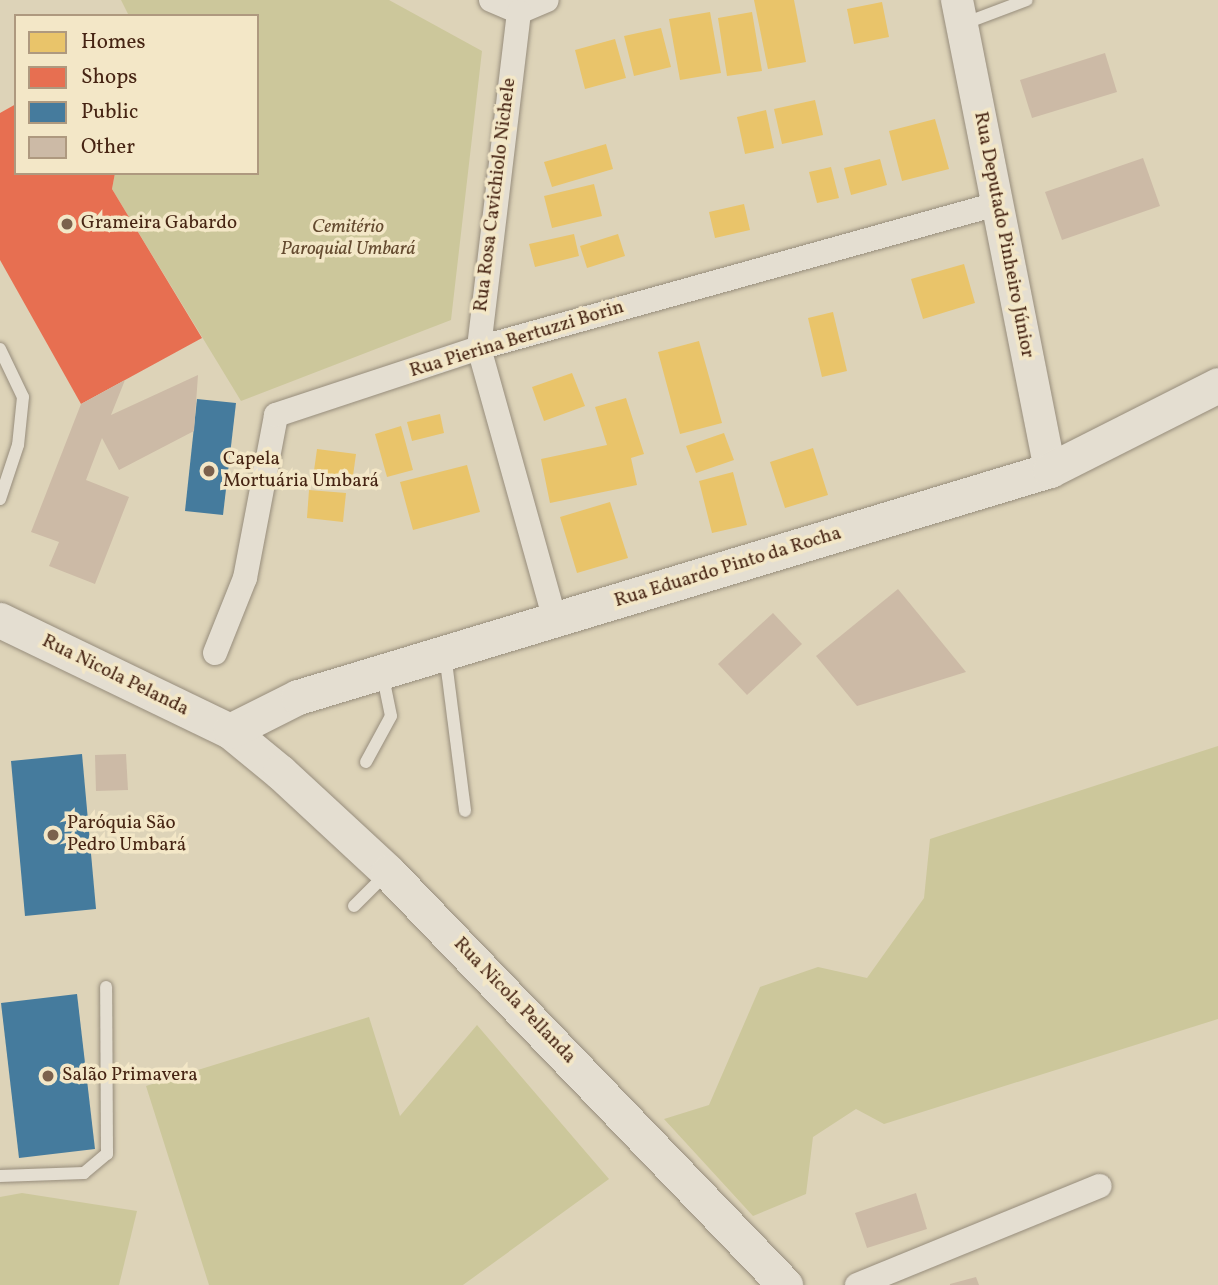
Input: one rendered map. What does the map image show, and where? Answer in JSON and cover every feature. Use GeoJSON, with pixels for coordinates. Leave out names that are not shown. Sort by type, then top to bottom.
{"type":"FeatureCollection","features":[{"type":"Feature","properties":{"kind":"main road","name":"Rua Eduardo Pinto da Rocha"},"geometry":{"type":"LineString","coordinates":[[230,731],[298,697],[1050,470],[1218,385]]}},
{"type":"Feature","properties":{"kind":"main road","name":"Rua Nicola Pelanda"},"geometry":{"type":"LineString","coordinates":[[0,620],[230,731]]}},
{"type":"Feature","properties":{"kind":"main road","name":"Rua Nicola Pellanda"},"geometry":{"type":"LineString","coordinates":[[230,731],[388,872],[785,1285]]}},
{"type":"Feature","properties":{"kind":"street"},"geometry":{"type":"LineString","coordinates":[[491,0],[519,12],[547,0]]}},
{"type":"Feature","properties":{"kind":"street","name":"Rua Rosa Cavichiolo Nichele"},"geometry":{"type":"LineString","coordinates":[[519,12],[479,348],[555,620]]}},
{"type":"Feature","properties":{"kind":"street","name":"Rua Deputado Pinheiro Júnior"},"geometry":{"type":"LineString","coordinates":[[960,12],[1050,470]]}},
{"type":"Feature","properties":{"kind":"street","name":"Rua Pierina Bertuzzi Borin"},"geometry":{"type":"LineString","coordinates":[[215,653],[245,578],[276,415],[479,348],[997,204]]}},
{"type":"Feature","properties":{"kind":"street"},"geometry":{"type":"LineString","coordinates":[[857,1285],[1100,1185]]}},
{"type":"Feature","properties":{"kind":"lane"},"geometry":{"type":"LineString","coordinates":[[960,12],[1027,0]]}},
{"type":"Feature","properties":{"kind":"lane"},"geometry":{"type":"LineString","coordinates":[[0,349],[23,397],[18,445],[0,499]]}},
{"type":"Feature","properties":{"kind":"lane"},"geometry":{"type":"LineString","coordinates":[[445,653],[465,811]]}},
{"type":"Feature","properties":{"kind":"lane"},"geometry":{"type":"LineString","coordinates":[[366,762],[391,716],[382,672]]}},
{"type":"Feature","properties":{"kind":"lane"},"geometry":{"type":"LineString","coordinates":[[354,906],[388,872]]}},
{"type":"Feature","properties":{"kind":"lane"},"geometry":{"type":"LineString","coordinates":[[0,1176],[84,1173],[107,1154],[106,987]]}},
{"type":"Feature","properties":{"kind":"green space","name":"Cemitério Paroquial Umbará"},"geometry":{"type":"Polygon","coordinates":[[[121,0],[389,0],[482,51],[451,320],[241,401],[112,189],[115,175],[259,175],[259,14],[128,14],[121,0]]]}},
{"type":"Feature","properties":{"kind":"green space"},"geometry":{"type":"Polygon","coordinates":[[[1218,746],[1218,1019],[884,1124],[856,1109],[813,1137],[806,1194],[753,1216],[664,1119],[709,1105],[760,987],[818,967],[867,978],[924,898],[930,839],[1218,746]]]}},
{"type":"Feature","properties":{"kind":"green space"},"geometry":{"type":"Polygon","coordinates":[[[369,1017],[400,1116],[477,1025],[609,1179],[463,1285],[209,1285],[146,1086],[369,1017]]]}},
{"type":"Feature","properties":{"kind":"green space"},"geometry":{"type":"Polygon","coordinates":[[[22,1193],[137,1211],[119,1285],[0,1285],[0,1197],[22,1193]]]}},
{"type":"Feature","properties":{"kind":"building: Homes"},"geometry":{"type":"Polygon","coordinates":[[[754,0],[794,0],[806,62],[768,69],[754,0]]]}},
{"type":"Feature","properties":{"kind":"building: Homes"},"geometry":{"type":"Polygon","coordinates":[[[882,2],[889,37],[854,44],[847,9],[882,2]]]}},
{"type":"Feature","properties":{"kind":"building: Homes"},"geometry":{"type":"Polygon","coordinates":[[[710,12],[721,73],[680,80],[669,19],[710,12]]]}},
{"type":"Feature","properties":{"kind":"building: Homes"},"geometry":{"type":"Polygon","coordinates":[[[752,12],[762,71],[727,76],[718,18],[752,12]]]}},
{"type":"Feature","properties":{"kind":"building: Homes"},"geometry":{"type":"Polygon","coordinates":[[[661,28],[671,67],[634,76],[624,36],[661,28]]]}},
{"type":"Feature","properties":{"kind":"building: Homes"},"geometry":{"type":"Polygon","coordinates":[[[615,39],[626,78],[585,89],[575,50],[615,39]]]}},
{"type":"Feature","properties":{"kind":"building: Homes"},"geometry":{"type":"Polygon","coordinates":[[[815,100],[823,135],[782,144],[774,109],[815,100]]]}},
{"type":"Feature","properties":{"kind":"building: Homes"},"geometry":{"type":"Polygon","coordinates":[[[766,110],[774,148],[745,154],[737,117],[766,110]]]}},
{"type":"Feature","properties":{"kind":"building: Homes"},"geometry":{"type":"Polygon","coordinates":[[[935,119],[949,169],[902,181],[889,131],[935,119]]]}},
{"type":"Feature","properties":{"kind":"building: Homes"},"geometry":{"type":"Polygon","coordinates":[[[606,144],[613,169],[552,187],[544,162],[606,144]]]}},
{"type":"Feature","properties":{"kind":"building: Homes"},"geometry":{"type":"Polygon","coordinates":[[[880,159],[887,185],[851,195],[844,168],[880,159]]]}},
{"type":"Feature","properties":{"kind":"building: Homes"},"geometry":{"type":"Polygon","coordinates":[[[831,167],[839,198],[817,203],[809,172],[831,167]]]}},
{"type":"Feature","properties":{"kind":"building: Homes"},"geometry":{"type":"Polygon","coordinates":[[[594,184],[602,216],[552,228],[544,196],[594,184]]]}},
{"type":"Feature","properties":{"kind":"building: Homes"},"geometry":{"type":"Polygon","coordinates":[[[744,204],[750,230],[715,238],[709,212],[744,204]]]}},
{"type":"Feature","properties":{"kind":"building: Homes"},"geometry":{"type":"Polygon","coordinates":[[[574,234],[579,256],[535,267],[529,244],[574,234]]]}},
{"type":"Feature","properties":{"kind":"building: Homes"},"geometry":{"type":"Polygon","coordinates":[[[618,234],[625,256],[587,268],[580,246],[618,234]]]}},
{"type":"Feature","properties":{"kind":"building: Homes"},"geometry":{"type":"Polygon","coordinates":[[[964,264],[975,303],[923,319],[911,279],[964,264]]]}},
{"type":"Feature","properties":{"kind":"building: Homes"},"geometry":{"type":"Polygon","coordinates":[[[833,312],[847,371],[822,377],[808,318],[833,312]]]}},
{"type":"Feature","properties":{"kind":"building: Homes"},"geometry":{"type":"Polygon","coordinates":[[[699,341],[722,423],[680,434],[658,352],[699,341]]]}},
{"type":"Feature","properties":{"kind":"building: Homes"},"geometry":{"type":"Polygon","coordinates":[[[572,373],[585,406],[544,421],[532,387],[572,373]]]}},
{"type":"Feature","properties":{"kind":"building: Homes"},"geometry":{"type":"Polygon","coordinates":[[[626,398],[644,454],[631,458],[637,485],[550,503],[541,459],[607,445],[595,407],[626,398]]]}},
{"type":"Feature","properties":{"kind":"building: Homes"},"geometry":{"type":"Polygon","coordinates":[[[440,414],[444,433],[412,441],[407,422],[440,414]]]}},
{"type":"Feature","properties":{"kind":"building: Homes"},"geometry":{"type":"Polygon","coordinates":[[[401,426],[413,470],[387,477],[375,434],[401,426]]]}},
{"type":"Feature","properties":{"kind":"building: Homes"},"geometry":{"type":"Polygon","coordinates":[[[724,433],[734,460],[696,473],[686,446],[724,433]]]}},
{"type":"Feature","properties":{"kind":"building: Homes"},"geometry":{"type":"Polygon","coordinates":[[[813,448],[828,495],[785,508],[770,462],[813,448]]]}},
{"type":"Feature","properties":{"kind":"building: Homes"},"geometry":{"type":"Polygon","coordinates":[[[317,449],[356,454],[352,483],[313,478],[317,449]]]}},
{"type":"Feature","properties":{"kind":"building: Homes"},"geometry":{"type":"Polygon","coordinates":[[[467,465],[480,512],[413,530],[400,482],[467,465]]]}},
{"type":"Feature","properties":{"kind":"building: Homes"},"geometry":{"type":"Polygon","coordinates":[[[733,472],[747,525],[712,533],[699,481],[733,472]]]}},
{"type":"Feature","properties":{"kind":"building: Homes"},"geometry":{"type":"Polygon","coordinates":[[[309,490],[346,493],[343,522],[307,518],[309,490]]]}},
{"type":"Feature","properties":{"kind":"building: Homes"},"geometry":{"type":"Polygon","coordinates":[[[610,502],[628,558],[577,573],[560,517],[610,502]]]}},
{"type":"Feature","properties":{"kind":"building: Shops","name":"Grameira Gabardo"},"geometry":{"type":"Polygon","coordinates":[[[14,105],[14,175],[115,175],[112,189],[202,338],[81,404],[0,260],[0,113],[14,105]]]}},
{"type":"Feature","properties":{"kind":"building: Public","name":"Capela Mortuária Umbará"},"geometry":{"type":"Polygon","coordinates":[[[197,399],[236,403],[223,515],[185,511],[197,399]]]}},
{"type":"Feature","properties":{"kind":"building: Public","name":"Paróquia São Pedro Umbará"},"geometry":{"type":"Polygon","coordinates":[[[82,754],[96,909],[25,916],[11,761],[82,754]]]}},
{"type":"Feature","properties":{"kind":"building: Public","name":"Salão Primavera"},"geometry":{"type":"Polygon","coordinates":[[[77,994],[95,1149],[19,1158],[1,1003],[77,994]]]}},
{"type":"Feature","properties":{"kind":"building: Other"},"geometry":{"type":"Polygon","coordinates":[[[1105,53],[1117,92],[1032,118],[1020,80],[1105,53]]]}},
{"type":"Feature","properties":{"kind":"building: Other"},"geometry":{"type":"Polygon","coordinates":[[[1143,158],[1160,206],[1062,240],[1045,192],[1143,158]]]}},
{"type":"Feature","properties":{"kind":"building: Other"},"geometry":{"type":"Polygon","coordinates":[[[198,375],[194,431],[119,470],[102,438],[86,480],[129,497],[95,584],[49,566],[59,542],[31,532],[81,404],[125,380],[111,415],[198,375]]]}},
{"type":"Feature","properties":{"kind":"building: Other"},"geometry":{"type":"Polygon","coordinates":[[[898,589],[966,672],[857,706],[816,656],[898,589]]]}},
{"type":"Feature","properties":{"kind":"building: Other"},"geometry":{"type":"Polygon","coordinates":[[[773,613],[802,644],[747,695],[718,664],[773,613]]]}},
{"type":"Feature","properties":{"kind":"building: Other"},"geometry":{"type":"Polygon","coordinates":[[[126,754],[128,790],[96,791],[95,755],[126,754]]]}},
{"type":"Feature","properties":{"kind":"building: Other"},"geometry":{"type":"Polygon","coordinates":[[[916,1193],[927,1229],[867,1248],[855,1213],[916,1193]]]}},
{"type":"Feature","properties":{"kind":"building: Other"},"geometry":{"type":"Polygon","coordinates":[[[976,1277],[979,1285],[950,1285],[950,1284],[976,1277]]]}},
{"type":"Feature","properties":{"kind":"place","name":"Grameira Gabardo"},"geometry":{"type":"Point","coordinates":[67,224]}},
{"type":"Feature","properties":{"kind":"place","name":"Capela Mortuária Umbará"},"geometry":{"type":"Point","coordinates":[209,471]}},
{"type":"Feature","properties":{"kind":"place","name":"Paróquia São Pedro Umbará"},"geometry":{"type":"Point","coordinates":[53,835]}},
{"type":"Feature","properties":{"kind":"place","name":"Salão Primavera"},"geometry":{"type":"Point","coordinates":[48,1076]}}]}
